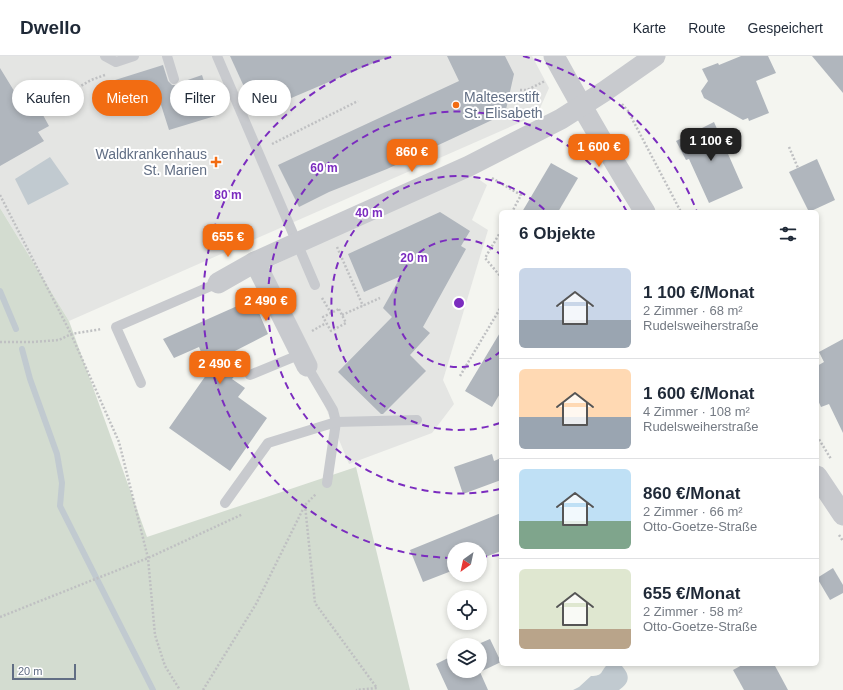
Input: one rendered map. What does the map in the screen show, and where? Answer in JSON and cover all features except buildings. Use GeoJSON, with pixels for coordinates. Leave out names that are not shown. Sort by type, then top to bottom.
{"type":"FeatureCollection","features":[{"type":"Feature","properties":{"kind":"street"},"geometry":{"type":"LineString","coordinates":[[218,283],[255,262],[469,166],[562,119],[610,88],[655,56]]}},
{"type":"Feature","properties":{"kind":"street"},"geometry":{"type":"LineString","coordinates":[[558,64],[626,183],[644,210]]}},
{"type":"Feature","properties":{"kind":"street"},"geometry":{"type":"LineString","coordinates":[[255,262],[304,360]]}},
{"type":"Feature","properties":{"kind":"street"},"geometry":{"type":"LineString","coordinates":[[819,479],[843,515]]}},
{"type":"Feature","properties":{"kind":"lane"},"geometry":{"type":"LineString","coordinates":[[105,56],[116,62],[134,56]]}},
{"type":"Feature","properties":{"kind":"lane"},"geometry":{"type":"LineString","coordinates":[[167,56],[174,79]]}},
{"type":"Feature","properties":{"kind":"lane"},"geometry":{"type":"LineString","coordinates":[[217,56],[315,285]]}},
{"type":"Feature","properties":{"kind":"lane"},"geometry":{"type":"LineString","coordinates":[[142,383],[116,327],[218,283]]}},
{"type":"Feature","properties":{"kind":"lane"},"geometry":{"type":"LineString","coordinates":[[250,375],[304,360],[333,410],[336,422],[327,483]]}},
{"type":"Feature","properties":{"kind":"lane"},"geometry":{"type":"LineString","coordinates":[[225,503],[268,443],[336,422],[417,420]]}},
{"type":"Feature","properties":{"kind":"path"},"geometry":{"type":"LineString","coordinates":[[84,84],[104,75],[116,62]]}},
{"type":"Feature","properties":{"kind":"path"},"geometry":{"type":"LineString","coordinates":[[520,90],[527,90],[558,64]]}},
{"type":"Feature","properties":{"kind":"path"},"geometry":{"type":"LineString","coordinates":[[610,88],[628,111],[680,210]]}},
{"type":"Feature","properties":{"kind":"path"},"geometry":{"type":"LineString","coordinates":[[258,152],[358,101]]}},
{"type":"Feature","properties":{"kind":"path"},"geometry":{"type":"LineString","coordinates":[[789,147],[798,168]]}},
{"type":"Feature","properties":{"kind":"path"},"geometry":{"type":"LineString","coordinates":[[469,166],[521,195],[513,210]]}},
{"type":"Feature","properties":{"kind":"path"},"geometry":{"type":"LineString","coordinates":[[0,195],[71,334],[119,442],[148,558],[155,635],[165,666],[180,690]]}},
{"type":"Feature","properties":{"kind":"path"},"geometry":{"type":"LineString","coordinates":[[328,228],[363,306]]}},
{"type":"Feature","properties":{"kind":"path"},"geometry":{"type":"LineString","coordinates":[[499,234],[485,258],[499,275]]}},
{"type":"Feature","properties":{"kind":"path"},"geometry":{"type":"LineString","coordinates":[[342,315],[380,298]]}},
{"type":"Feature","properties":{"kind":"path"},"geometry":{"type":"LineString","coordinates":[[339,309],[342,315],[346,323],[331,332],[323,317],[339,309]]}},
{"type":"Feature","properties":{"kind":"path"},"geometry":{"type":"LineString","coordinates":[[460,376],[499,310]]}},
{"type":"Feature","properties":{"kind":"path"},"geometry":{"type":"LineString","coordinates":[[0,342],[59,340],[71,334],[116,327]]}},
{"type":"Feature","properties":{"kind":"path"},"geometry":{"type":"LineString","coordinates":[[819,439],[832,460]]}},
{"type":"Feature","properties":{"kind":"path"},"geometry":{"type":"LineString","coordinates":[[203,690],[256,604],[305,505],[327,483]]}},
{"type":"Feature","properties":{"kind":"path"},"geometry":{"type":"LineString","coordinates":[[305,505],[315,604],[377,689]]}},
{"type":"Feature","properties":{"kind":"path"},"geometry":{"type":"LineString","coordinates":[[0,617],[148,558],[243,514]]}},
{"type":"Feature","properties":{"kind":"path"},"geometry":{"type":"LineString","coordinates":[[356,690],[377,689]]}},
{"type":"Feature","properties":{"kind":"shaded area","name":"Waldkrankenhaus St. Marien"},"geometry":{"type":"Polygon","coordinates":[[[0,56],[532,56],[549,88],[537,115],[69,321],[0,208],[0,56]]]}},
{"type":"Feature","properties":{"kind":"shaded area"},"geometry":{"type":"Polygon","coordinates":[[[50,157],[69,184],[28,205],[15,179],[50,157]]]}},
{"type":"Feature","properties":{"kind":"shaded area"},"geometry":{"type":"Polygon","coordinates":[[[468,172],[487,185],[472,220],[488,230],[443,380],[454,404],[432,433],[349,464],[268,268],[468,172]]]}},
{"type":"Feature","properties":{"kind":"shaded area"},"geometry":{"type":"Polygon","coordinates":[[[0,208],[69,321],[147,537],[356,467],[410,690],[0,690],[0,208]]]}},
{"type":"Feature","properties":{"kind":"shaded area"},"geometry":{"type":"Polygon","coordinates":[[[622,666],[626,671],[628,678],[626,684],[619,690],[573,690],[579,687],[591,676],[600,674],[606,667],[622,666]]]}},
{"type":"Feature","properties":{"kind":"waterway"},"geometry":{"type":"LineString","coordinates":[[0,291],[16,329]]}},
{"type":"Feature","properties":{"kind":"waterway"},"geometry":{"type":"LineString","coordinates":[[22,349],[30,379],[57,454],[62,483],[60,506],[153,690]]}},
{"type":"Feature","properties":{"kind":"place","name":"Malteserstift St. Elisabeth"},"geometry":{"type":"Point","coordinates":[456,105]}},
{"type":"Feature","properties":{"kind":"place","name":"Waldkrankenhaus St. Marien"},"geometry":{"type":"Point","coordinates":[216,162]}}]}
